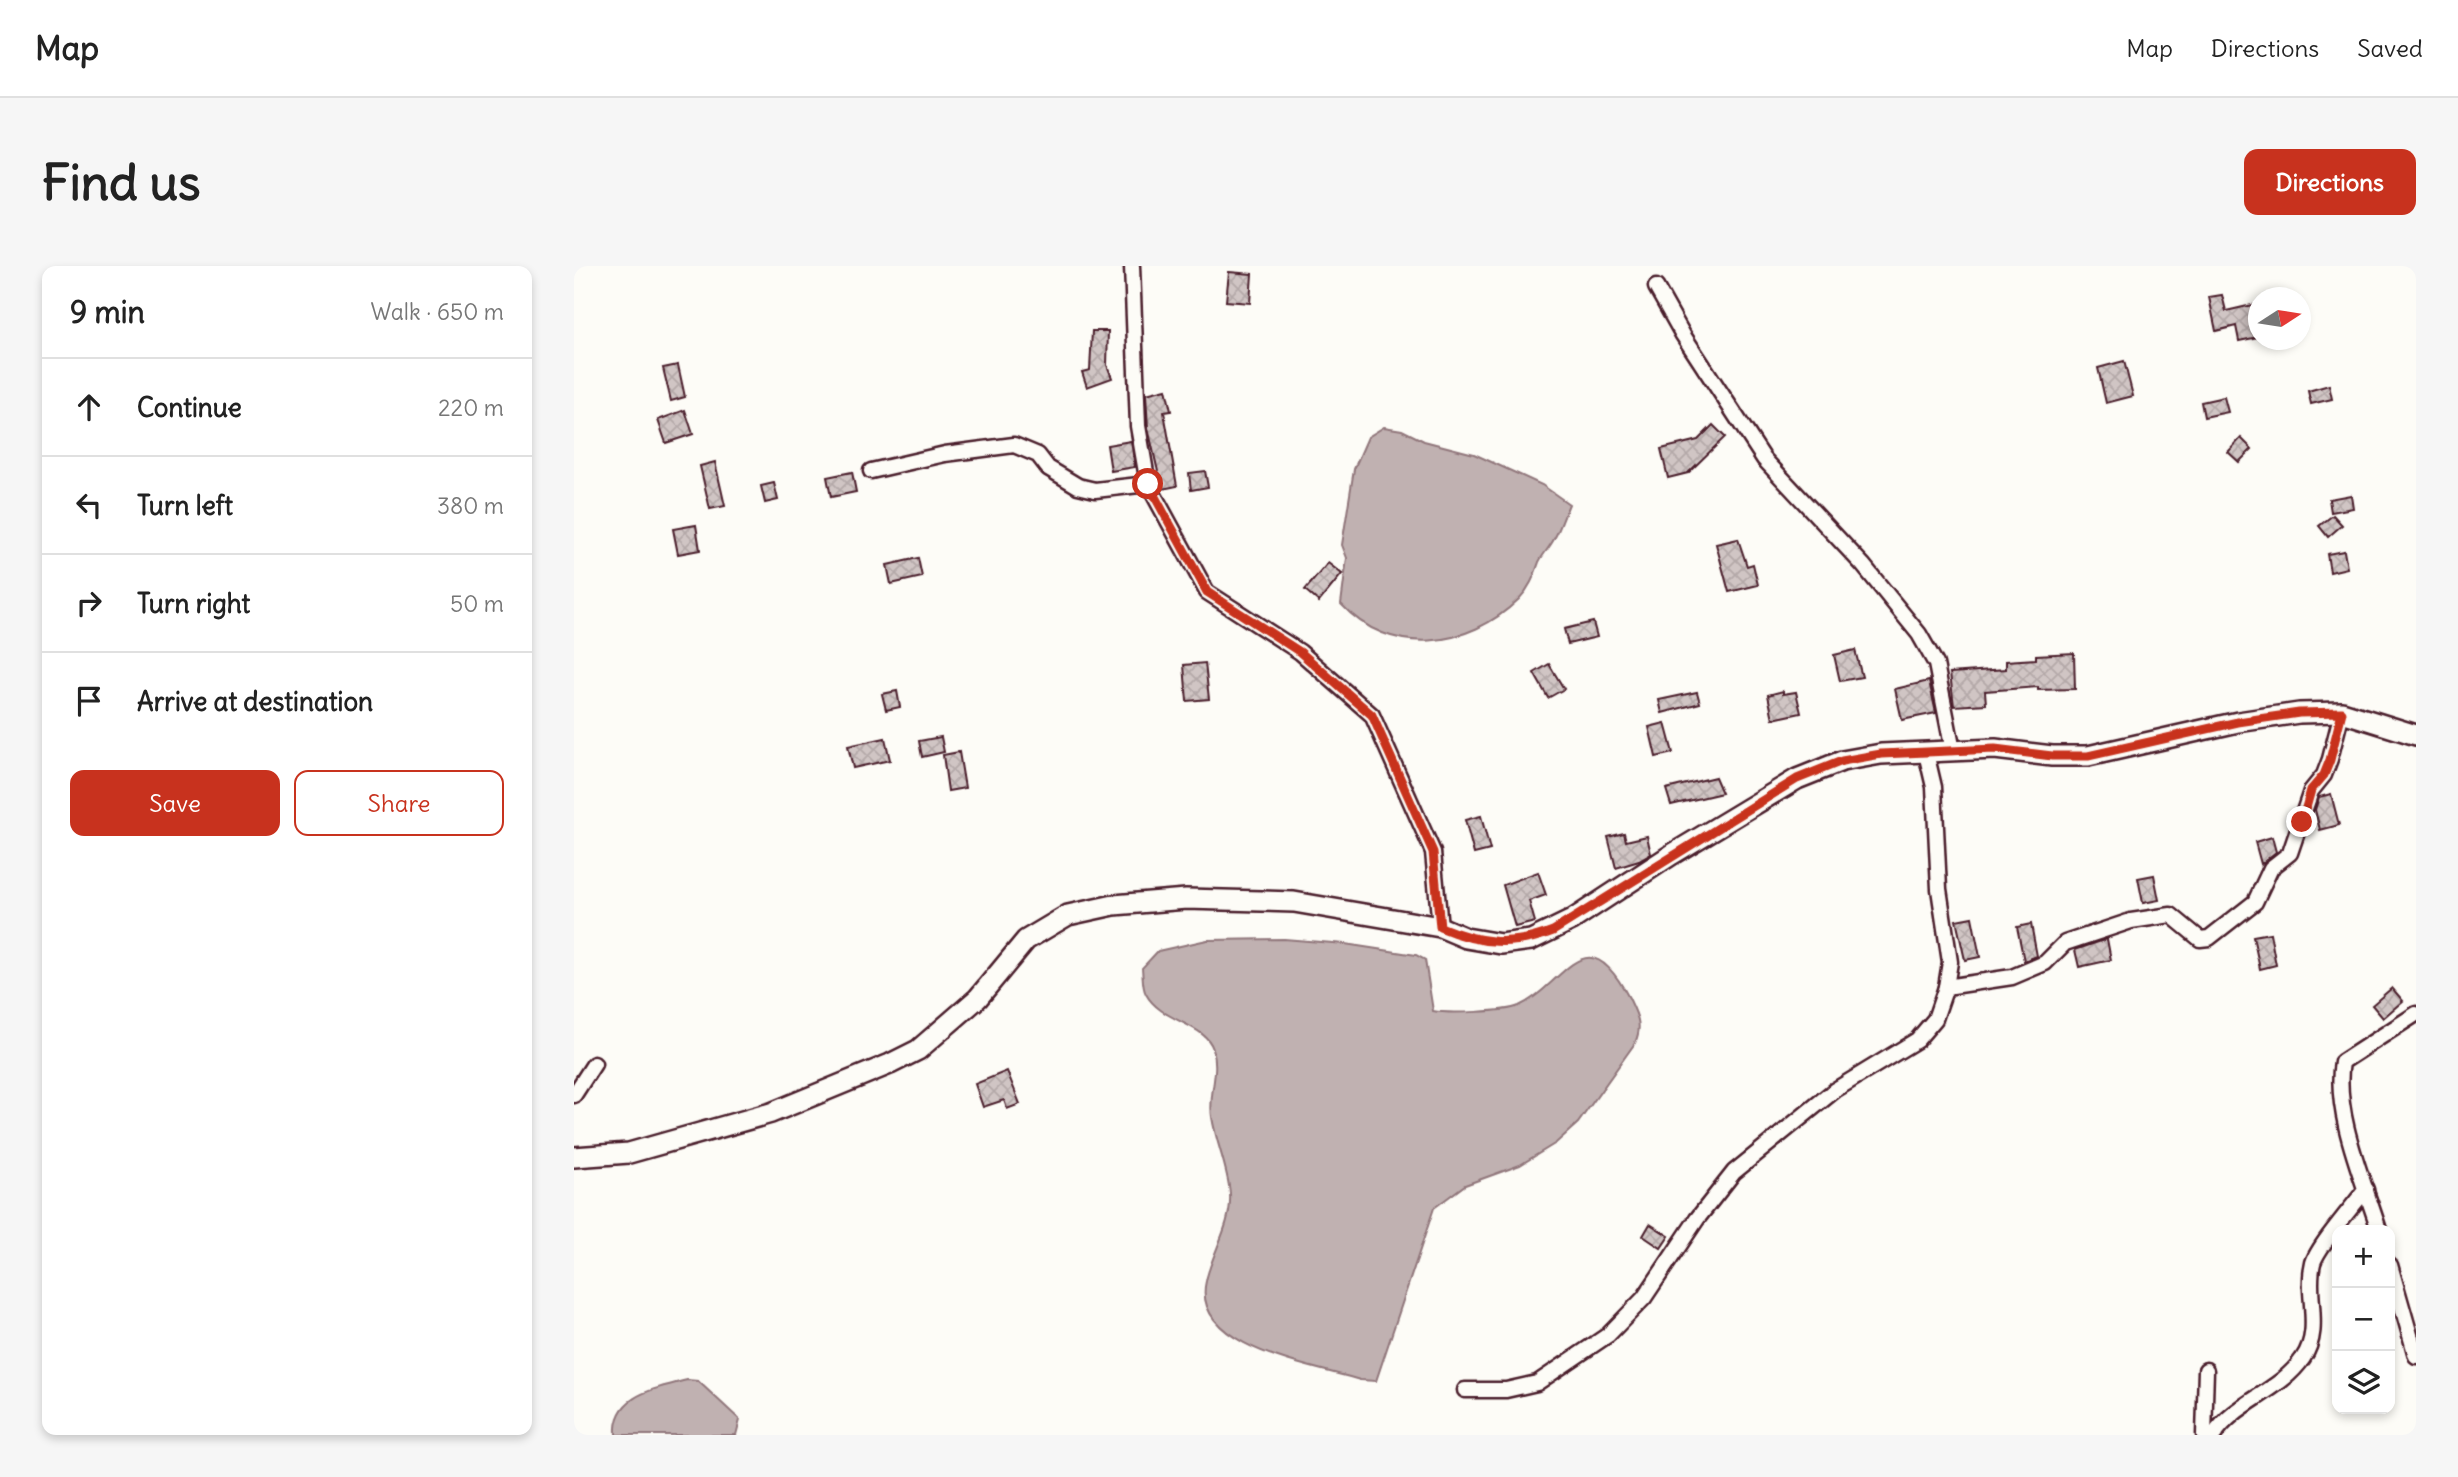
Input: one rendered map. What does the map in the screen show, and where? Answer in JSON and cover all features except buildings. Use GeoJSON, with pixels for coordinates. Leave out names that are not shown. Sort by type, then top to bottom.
{"type":"FeatureCollection","features":[{"type":"Feature","properties":{"kind":"street"},"geometry":{"type":"LineString","coordinates":[[1132,266],[1138,426],[1148,484],[1207,592],[1300,652],[1372,715],[1433,852],[1440,927]]}},
{"type":"Feature","properties":{"kind":"street"},"geometry":{"type":"LineString","coordinates":[[1656,287],[1717,390],[1763,459],[1863,565],[1919,634],[1936,664],[1953,751]]}},
{"type":"Feature","properties":{"kind":"street"},"geometry":{"type":"LineString","coordinates":[[871,471],[945,454],[1014,445],[1038,455],[1048,468],[1078,486],[1095,491],[1148,484]]}},
{"type":"Feature","properties":{"kind":"street"},"geometry":{"type":"LineString","coordinates":[[1946,987],[2012,977],[2045,963],[2065,943],[2131,921],[2171,915],[2200,939],[2209,937],[2255,902],[2271,868],[2290,853],[2311,790],[2324,775],[2330,760],[2342,712]]}},
{"type":"Feature","properties":{"kind":"street"},"geometry":{"type":"LineString","coordinates":[[574,1157],[629,1153],[771,1113],[890,1064],[918,1049],[978,998],[1026,940],[1068,915],[1152,901],[1294,902],[1440,927],[1466,938],[1501,944],[1531,940],[1572,920],[1671,855],[1797,779],[1842,761],[1881,754],[1995,749],[2052,756],[2088,756],[2238,722],[2299,713],[2342,712],[2416,736]]}},
{"type":"Feature","properties":{"kind":"street"},"geometry":{"type":"LineString","coordinates":[[1465,1390],[1506,1390],[1537,1383],[1608,1335],[1644,1298],[1697,1219],[1734,1172],[1835,1090],[1917,1040],[1935,1019],[1946,987],[1950,962],[1939,889],[1934,788],[1926,753]]}},
{"type":"Feature","properties":{"kind":"street"},"geometry":{"type":"LineString","coordinates":[[2377,1225],[2351,1143],[2339,1082],[2342,1062],[2416,1014]]}},
{"type":"Feature","properties":{"kind":"street"},"geometry":{"type":"LineString","coordinates":[[574,1095],[594,1064]]}},
{"type":"Feature","properties":{"kind":"street"},"geometry":{"type":"LineString","coordinates":[[2214,1435],[2223,1420],[2269,1391],[2303,1358],[2314,1329],[2311,1280],[2314,1261],[2366,1189]]}},
{"type":"Feature","properties":{"kind":"street"},"geometry":{"type":"LineString","coordinates":[[2395,1282],[2416,1356]]}},
{"type":"Feature","properties":{"kind":"street"},"geometry":{"type":"LineString","coordinates":[[2203,1435],[2206,1370]]}},
{"type":"Feature","properties":{"kind":"shaded area"},"geometry":{"type":"Polygon","coordinates":[[[1384,427],[1402,430],[1424,441],[1474,454],[1542,485],[1569,504],[1526,591],[1499,616],[1477,628],[1453,637],[1405,639],[1382,633],[1361,621],[1341,604],[1347,558],[1342,545],[1354,469],[1368,437],[1384,427]]]}},
{"type":"Feature","properties":{"kind":"shaded area"},"geometry":{"type":"Polygon","coordinates":[[[1284,939],[1345,944],[1416,955],[1425,960],[1433,1011],[1441,1012],[1490,1011],[1519,1006],[1575,962],[1587,958],[1600,961],[1614,973],[1638,1020],[1639,1031],[1635,1043],[1578,1123],[1556,1143],[1520,1165],[1465,1185],[1434,1208],[1376,1381],[1360,1380],[1315,1368],[1260,1350],[1236,1338],[1217,1323],[1206,1304],[1206,1281],[1225,1228],[1230,1205],[1227,1175],[1211,1109],[1215,1058],[1208,1040],[1201,1033],[1153,1003],[1143,985],[1142,968],[1158,951],[1207,940],[1284,939]]]}},
{"type":"Feature","properties":{"kind":"shaded area"},"geometry":{"type":"Polygon","coordinates":[[[687,1380],[698,1381],[740,1420],[736,1435],[616,1435],[621,1411],[628,1402],[649,1391],[687,1380]]]}},
{"type":"Feature","properties":{"kind":"route"},"geometry":{"type":"LineString","coordinates":[[1148,484],[1207,592],[1300,652],[1372,715],[1433,852],[1440,927],[1466,938],[1501,944],[1531,940],[1553,931],[1671,855],[1797,779],[1842,761],[1881,754],[1995,749],[2052,756],[2088,756],[2238,722],[2299,713],[2342,712],[2330,760],[2324,775],[2311,790],[2302,822]]}}]}
